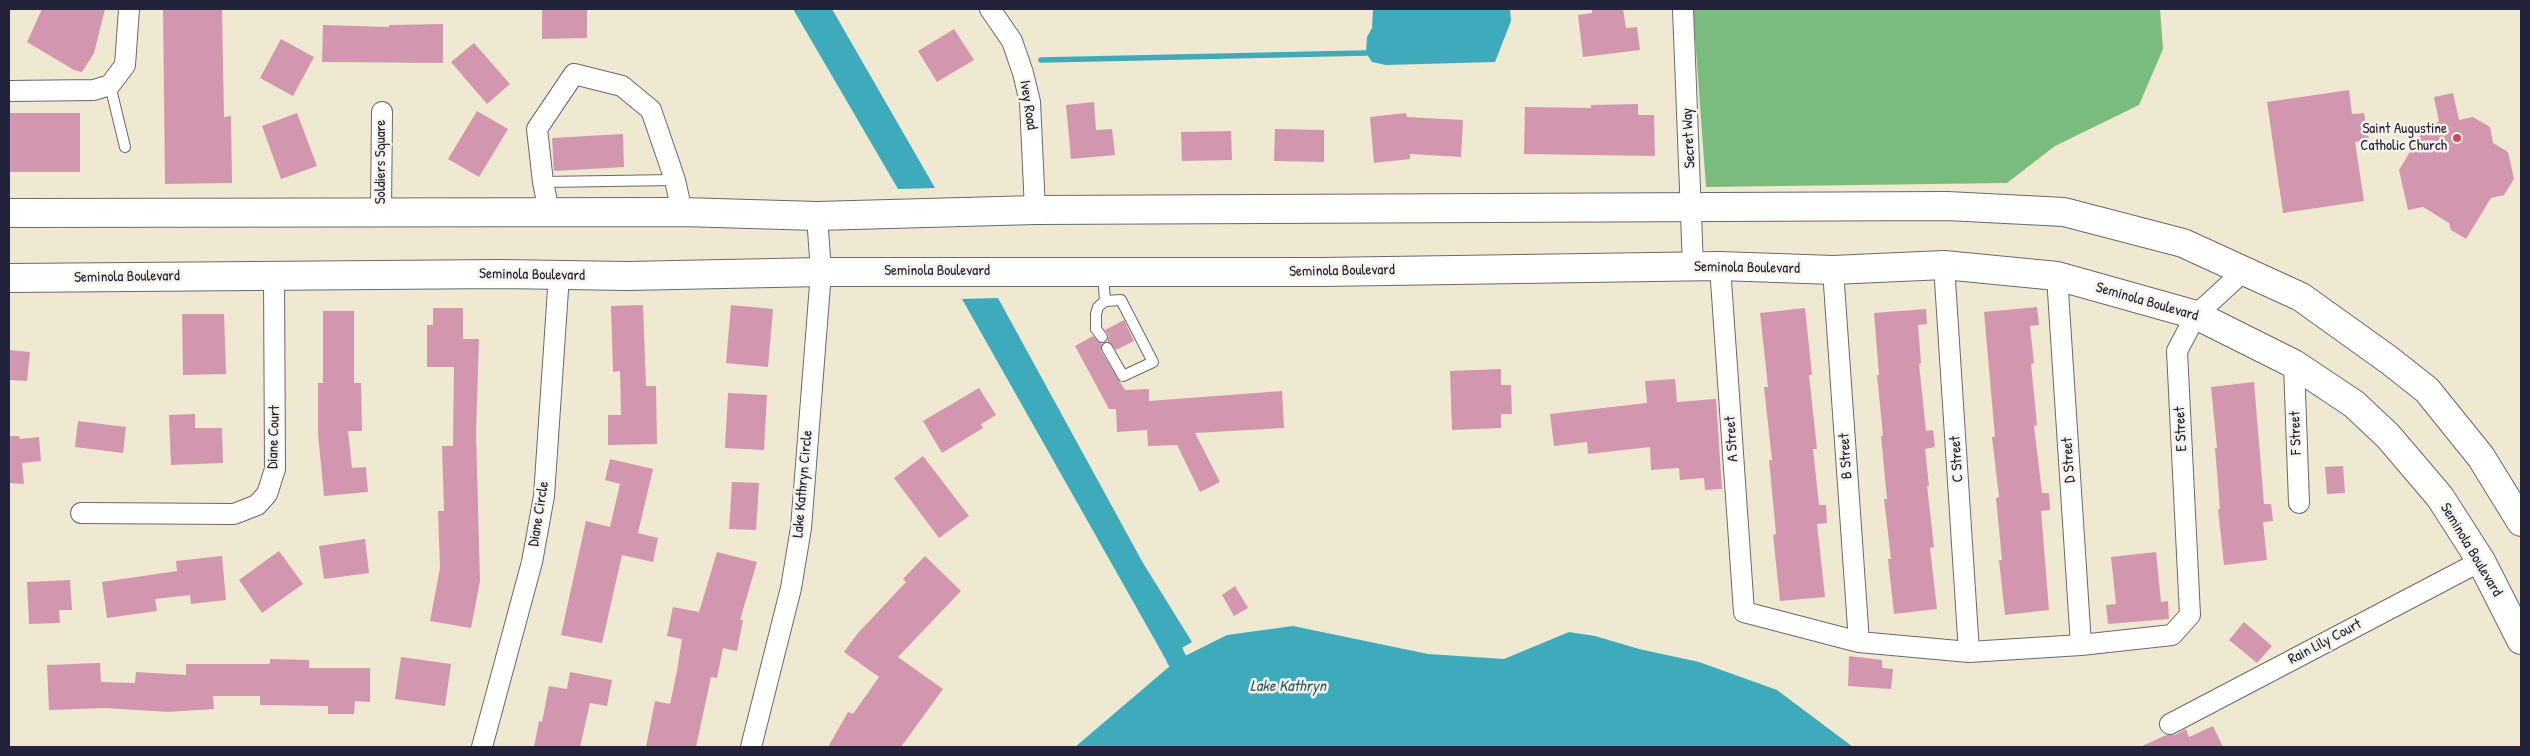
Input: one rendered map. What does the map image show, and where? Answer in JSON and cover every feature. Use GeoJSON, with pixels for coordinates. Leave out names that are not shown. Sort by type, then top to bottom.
{"type":"FeatureCollection","features":[{"type":"Feature","properties":{"kind":"main road"},"geometry":{"type":"LineString","coordinates":[[9,213],[682,212],[817,216],[1035,210],[1947,206],[2064,212],[2183,243],[2301,297],[2389,360],[2427,390],[2481,457],[2521,522]]}},
{"type":"Feature","properties":{"kind":"main road","name":"Seminola Boulevard"},"geometry":{"type":"LineString","coordinates":[[9,278],[627,276],[821,272],[1103,272],[1693,266],[1833,270],[1944,265],[2057,276],[2196,315],[2294,364],[2354,404],[2388,436],[2440,497],[2481,561],[2521,640]]}},
{"type":"Feature","properties":{"kind":"street"},"geometry":{"type":"LineString","coordinates":[[9,91],[94,90],[110,85],[125,65],[130,9]]}},
{"type":"Feature","properties":{"kind":"street","name":"Ivey Road"},"geometry":{"type":"LineString","coordinates":[[990,9],[1012,41],[1030,102],[1035,210]]}},
{"type":"Feature","properties":{"kind":"street","name":"Secret Way"},"geometry":{"type":"LineString","coordinates":[[1683,9],[1693,266]]}},
{"type":"Feature","properties":{"kind":"street"},"geometry":{"type":"LineString","coordinates":[[549,212],[543,182],[537,128],[574,74],[622,86],[651,110],[675,180],[682,212]]}},
{"type":"Feature","properties":{"kind":"street","name":"Soldiers Square"},"geometry":{"type":"LineString","coordinates":[[381,212],[382,112]]}},
{"type":"Feature","properties":{"kind":"street","name":"Lake Kathryn Circle"},"geometry":{"type":"LineString","coordinates":[[751,747],[792,588],[801,528],[821,272],[817,216]]}},
{"type":"Feature","properties":{"kind":"street","name":"C Street"},"geometry":{"type":"LineString","coordinates":[[1944,265],[1969,652]]}},
{"type":"Feature","properties":{"kind":"street","name":"A Street"},"geometry":{"type":"LineString","coordinates":[[1720,266],[1744,612],[1859,642]]}},
{"type":"Feature","properties":{"kind":"street","name":"B Street"},"geometry":{"type":"LineString","coordinates":[[1833,270],[1859,642]]}},
{"type":"Feature","properties":{"kind":"street","name":"E Street"},"geometry":{"type":"LineString","coordinates":[[2081,645],[2172,635],[2190,614],[2177,351],[2196,315],[2245,270]]}},
{"type":"Feature","properties":{"kind":"street","name":"Diane Circle"},"geometry":{"type":"LineString","coordinates":[[482,747],[532,562],[544,496],[559,275]]}},
{"type":"Feature","properties":{"kind":"street","name":"Diane Court"},"geometry":{"type":"LineString","coordinates":[[81,513],[234,514],[257,505],[267,494],[275,469],[274,276]]}},
{"type":"Feature","properties":{"kind":"street","name":"D Street"},"geometry":{"type":"LineString","coordinates":[[2057,276],[2081,645]]}},
{"type":"Feature","properties":{"kind":"street","name":"F Street"},"geometry":{"type":"LineString","coordinates":[[2294,364],[2299,503]]}},
{"type":"Feature","properties":{"kind":"street","name":"Rain Lily Court"},"geometry":{"type":"LineString","coordinates":[[2170,724],[2481,561]]}},
{"type":"Feature","properties":{"kind":"street"},"geometry":{"type":"LineString","coordinates":[[1859,642],[1969,652],[2081,645]]}},
{"type":"Feature","properties":{"kind":"lane"},"geometry":{"type":"LineString","coordinates":[[110,85],[125,147]]}},
{"type":"Feature","properties":{"kind":"lane"},"geometry":{"type":"LineString","coordinates":[[543,182],[675,180]]}},
{"type":"Feature","properties":{"kind":"lane"},"geometry":{"type":"LineString","coordinates":[[1103,272],[1104,301]]}},
{"type":"Feature","properties":{"kind":"lane"},"geometry":{"type":"LineString","coordinates":[[1102,337],[1096,329],[1098,307],[1104,301],[1121,300],[1153,362],[1123,376],[1107,348]]}},
{"type":"Feature","properties":{"kind":"green space"},"geometry":{"type":"Polygon","coordinates":[[[1693,9],[2160,9],[2163,49],[2139,105],[2055,146],[2007,183],[1706,187],[1693,9]]]}},
{"type":"Feature","properties":{"kind":"water"},"geometry":{"type":"Polygon","coordinates":[[[793,9],[832,9],[935,188],[898,189],[793,9]]]}},
{"type":"Feature","properties":{"kind":"water"},"geometry":{"type":"Polygon","coordinates":[[[1373,9],[1510,9],[1511,21],[1495,62],[1386,65],[1372,62],[1366,53],[1367,37],[1372,28],[1373,9]]]}},
{"type":"Feature","properties":{"kind":"water"},"geometry":{"type":"Polygon","coordinates":[[[998,298],[1143,563],[1192,642],[1165,658],[962,299],[998,298]]]}},
{"type":"Feature","properties":{"kind":"water","name":"Lake Kathryn"},"geometry":{"type":"Polygon","coordinates":[[[1293,626],[1428,654],[1504,659],[1569,632],[1595,636],[1639,649],[1699,662],[1777,690],[1853,747],[1075,747],[1177,660],[1227,635],[1293,626]]]}},
{"type":"Feature","properties":{"kind":"building"},"geometry":{"type":"Polygon","coordinates":[[[42,9],[105,9],[94,53],[82,72],[74,70],[27,42],[42,9]]]}},
{"type":"Feature","properties":{"kind":"building"},"geometry":{"type":"Polygon","coordinates":[[[163,9],[222,9],[224,117],[231,116],[232,183],[165,184],[163,9]]]}},
{"type":"Feature","properties":{"kind":"building"},"geometry":{"type":"Polygon","coordinates":[[[542,9],[587,9],[587,38],[542,39],[542,9]]]}},
{"type":"Feature","properties":{"kind":"building"},"geometry":{"type":"Polygon","coordinates":[[[1592,9],[1623,9],[1626,28],[1637,27],[1640,50],[1583,57],[1578,15],[1592,13],[1592,9]]]}},
{"type":"Feature","properties":{"kind":"building"},"geometry":{"type":"Polygon","coordinates":[[[443,24],[443,63],[322,62],[323,25],[389,27],[389,25],[443,24]]]}},
{"type":"Feature","properties":{"kind":"building"},"geometry":{"type":"Polygon","coordinates":[[[954,29],[974,60],[937,82],[918,51],[954,29]]]}},
{"type":"Feature","properties":{"kind":"building"},"geometry":{"type":"Polygon","coordinates":[[[281,39],[314,57],[293,96],[260,78],[281,39]]]}},
{"type":"Feature","properties":{"kind":"building"},"geometry":{"type":"Polygon","coordinates":[[[474,43],[510,84],[487,104],[451,62],[474,43]]]}},
{"type":"Feature","properties":{"kind":"building"},"geometry":{"type":"Polygon","coordinates":[[[2349,90],[2352,114],[2364,113],[2369,140],[2355,142],[2364,201],[2283,213],[2267,102],[2349,90]]]}},
{"type":"Feature","properties":{"kind":"building"},"geometry":{"type":"Polygon","coordinates":[[[2453,93],[2459,120],[2473,117],[2490,127],[2493,143],[2508,152],[2514,179],[2504,195],[2491,198],[2466,239],[2451,230],[2449,223],[2423,207],[2408,210],[2399,170],[2426,125],[2439,122],[2434,97],[2453,93]]]}},
{"type":"Feature","properties":{"kind":"building"},"geometry":{"type":"Polygon","coordinates":[[[1094,102],[1096,130],[1112,129],[1115,155],[1071,159],[1066,105],[1094,102]]]}},
{"type":"Feature","properties":{"kind":"building"},"geometry":{"type":"Polygon","coordinates":[[[1638,104],[1638,115],[1654,115],[1655,156],[1524,154],[1525,107],[1591,108],[1591,105],[1638,104]]]}},
{"type":"Feature","properties":{"kind":"building"},"geometry":{"type":"Polygon","coordinates":[[[477,111],[508,129],[479,177],[448,159],[477,111]]]}},
{"type":"Feature","properties":{"kind":"building"},"geometry":{"type":"Polygon","coordinates":[[[9,113],[80,113],[80,172],[9,172],[9,113]]]}},
{"type":"Feature","properties":{"kind":"building"},"geometry":{"type":"Polygon","coordinates":[[[297,113],[317,166],[281,179],[262,126],[297,113]]]}},
{"type":"Feature","properties":{"kind":"building"},"geometry":{"type":"Polygon","coordinates":[[[1406,113],[1407,117],[1463,120],[1461,157],[1410,154],[1410,159],[1374,163],[1370,117],[1406,113]]]}},
{"type":"Feature","properties":{"kind":"building"},"geometry":{"type":"Polygon","coordinates":[[[1275,129],[1324,130],[1324,162],[1274,161],[1275,129]]]}},
{"type":"Feature","properties":{"kind":"building"},"geometry":{"type":"Polygon","coordinates":[[[1231,131],[1232,160],[1182,161],[1181,132],[1231,131]]]}},
{"type":"Feature","properties":{"kind":"building"},"geometry":{"type":"Polygon","coordinates":[[[623,134],[624,167],[554,171],[552,138],[623,134]]]}},
{"type":"Feature","properties":{"kind":"building"},"geometry":{"type":"Polygon","coordinates":[[[643,305],[646,386],[656,386],[657,444],[608,445],[608,415],[621,415],[620,371],[613,372],[611,306],[643,305]]]}},
{"type":"Feature","properties":{"kind":"building"},"geometry":{"type":"Polygon","coordinates":[[[731,305],[773,309],[768,367],[726,363],[731,305]]]}},
{"type":"Feature","properties":{"kind":"building"},"geometry":{"type":"Polygon","coordinates":[[[2037,307],[2039,325],[2030,326],[2034,363],[2031,364],[2037,425],[2034,426],[2042,493],[2049,493],[2050,510],[2041,511],[2049,610],[2005,615],[1999,560],[2002,560],[1996,498],[1999,497],[1992,437],[1995,437],[1984,312],[2037,307]]]}},
{"type":"Feature","properties":{"kind":"building"},"geometry":{"type":"Polygon","coordinates":[[[433,308],[463,308],[463,339],[479,339],[476,431],[480,581],[471,628],[430,621],[440,568],[438,511],[444,511],[442,446],[453,446],[454,367],[427,367],[427,325],[433,325],[433,308]]]}},
{"type":"Feature","properties":{"kind":"building"},"geometry":{"type":"Polygon","coordinates":[[[1805,308],[1812,375],[1809,375],[1817,449],[1813,449],[1819,505],[1826,505],[1827,523],[1817,524],[1825,597],[1780,601],[1773,535],[1776,534],[1769,460],[1772,460],[1764,387],[1768,387],[1760,313],[1805,308]]]}},
{"type":"Feature","properties":{"kind":"building"},"geometry":{"type":"Polygon","coordinates":[[[1926,309],[1927,324],[1918,325],[1921,363],[1919,364],[1926,431],[1933,430],[1935,447],[1925,449],[1934,547],[1930,548],[1937,609],[1894,614],[1888,559],[1891,559],[1884,499],[1887,499],[1881,436],[1883,436],[1877,375],[1879,375],[1874,313],[1926,309]]]}},
{"type":"Feature","properties":{"kind":"building"},"geometry":{"type":"Polygon","coordinates":[[[323,311],[354,311],[354,383],[361,383],[362,431],[348,431],[352,468],[366,467],[368,492],[324,496],[318,434],[318,383],[323,383],[323,311]]]}},
{"type":"Feature","properties":{"kind":"building"},"geometry":{"type":"Polygon","coordinates":[[[182,314],[224,314],[226,374],[183,375],[182,314]]]}},
{"type":"Feature","properties":{"kind":"building"},"geometry":{"type":"Polygon","coordinates":[[[1124,320],[1134,341],[1116,350],[1107,341],[1109,336],[1105,330],[1124,320]]]}},
{"type":"Feature","properties":{"kind":"building"},"geometry":{"type":"Polygon","coordinates":[[[1093,336],[1102,344],[1101,351],[1125,390],[1149,389],[1149,401],[1282,391],[1284,428],[1195,433],[1220,482],[1200,492],[1177,445],[1148,446],[1147,430],[1117,432],[1116,409],[1109,409],[1075,346],[1093,336]]]}},
{"type":"Feature","properties":{"kind":"building"},"geometry":{"type":"Polygon","coordinates":[[[9,350],[30,352],[27,381],[9,380],[9,350]]]}},
{"type":"Feature","properties":{"kind":"building"},"geometry":{"type":"Polygon","coordinates":[[[1501,369],[1501,385],[1511,385],[1512,414],[1501,414],[1501,428],[1452,430],[1450,371],[1501,369]]]}},
{"type":"Feature","properties":{"kind":"building"},"geometry":{"type":"Polygon","coordinates":[[[1675,379],[1677,402],[1716,399],[1722,489],[1705,490],[1704,478],[1680,480],[1679,468],[1651,470],[1650,447],[1588,454],[1587,442],[1554,446],[1550,414],[1647,403],[1645,381],[1675,379]]]}},
{"type":"Feature","properties":{"kind":"building"},"geometry":{"type":"Polygon","coordinates":[[[2254,382],[2264,504],[2271,504],[2273,521],[2263,522],[2267,560],[2224,565],[2218,509],[2220,509],[2215,448],[2217,448],[2211,387],[2254,382]]]}},
{"type":"Feature","properties":{"kind":"building"},"geometry":{"type":"Polygon","coordinates":[[[979,388],[996,415],[981,424],[983,428],[942,453],[923,421],[979,388]]]}},
{"type":"Feature","properties":{"kind":"building"},"geometry":{"type":"Polygon","coordinates":[[[728,393],[767,395],[764,450],[725,448],[728,393]]]}},
{"type":"Feature","properties":{"kind":"building"},"geometry":{"type":"Polygon","coordinates":[[[195,414],[195,428],[222,428],[223,463],[171,465],[169,415],[195,414]]]}},
{"type":"Feature","properties":{"kind":"building"},"geometry":{"type":"Polygon","coordinates":[[[78,421],[126,427],[123,453],[75,447],[78,421]]]}},
{"type":"Feature","properties":{"kind":"building"},"geometry":{"type":"Polygon","coordinates":[[[9,436],[19,436],[20,439],[39,437],[41,461],[22,463],[24,484],[9,483],[9,436]]]}},
{"type":"Feature","properties":{"kind":"building"},"geometry":{"type":"Polygon","coordinates":[[[923,456],[969,516],[939,538],[894,478],[923,456]]]}},
{"type":"Feature","properties":{"kind":"building"},"geometry":{"type":"Polygon","coordinates":[[[610,459],[653,469],[638,533],[658,538],[653,562],[622,555],[602,643],[561,635],[586,521],[610,527],[620,484],[605,480],[610,459]]]}},
{"type":"Feature","properties":{"kind":"building"},"geometry":{"type":"Polygon","coordinates":[[[2343,466],[2345,493],[2327,494],[2325,467],[2343,466]]]}},
{"type":"Feature","properties":{"kind":"building"},"geometry":{"type":"Polygon","coordinates":[[[732,482],[759,483],[756,530],[729,529],[732,482]]]}},
{"type":"Feature","properties":{"kind":"building"},"geometry":{"type":"Polygon","coordinates":[[[365,539],[369,573],[324,579],[319,546],[365,539]]]}},
{"type":"Feature","properties":{"kind":"building"},"geometry":{"type":"Polygon","coordinates":[[[279,551],[303,584],[262,613],[239,580],[279,551]]]}},
{"type":"Feature","properties":{"kind":"building"},"geometry":{"type":"Polygon","coordinates":[[[717,552],[757,562],[740,620],[743,620],[737,651],[723,648],[717,678],[711,677],[696,747],[646,747],[655,701],[670,704],[677,671],[682,639],[667,636],[673,607],[699,612],[717,552]]]}},
{"type":"Feature","properties":{"kind":"building"},"geometry":{"type":"Polygon","coordinates":[[[2156,552],[2161,602],[2168,601],[2169,619],[2108,624],[2106,605],[2116,604],[2111,557],[2156,552]]]}},
{"type":"Feature","properties":{"kind":"building"},"geometry":{"type":"Polygon","coordinates":[[[222,556],[226,600],[191,604],[190,595],[155,599],[157,611],[107,618],[102,582],[177,571],[176,561],[222,556]]]}},
{"type":"Feature","properties":{"kind":"building"},"geometry":{"type":"Polygon","coordinates":[[[925,556],[961,591],[898,657],[943,689],[901,747],[828,747],[848,712],[853,714],[879,677],[844,652],[858,633],[906,582],[903,579],[925,556]]]}},
{"type":"Feature","properties":{"kind":"building"},"geometry":{"type":"Polygon","coordinates":[[[70,580],[72,610],[59,610],[60,623],[29,624],[27,582],[70,580]]]}},
{"type":"Feature","properties":{"kind":"building"},"geometry":{"type":"Polygon","coordinates":[[[1235,586],[1248,608],[1234,616],[1222,595],[1235,586]]]}},
{"type":"Feature","properties":{"kind":"building"},"geometry":{"type":"Polygon","coordinates":[[[2244,622],[2272,646],[2257,663],[2229,640],[2244,622]]]}},
{"type":"Feature","properties":{"kind":"building"},"geometry":{"type":"Polygon","coordinates":[[[1849,656],[1882,660],[1882,668],[1893,669],[1891,689],[1848,686],[1849,656]]]}},
{"type":"Feature","properties":{"kind":"building"},"geometry":{"type":"Polygon","coordinates":[[[401,657],[451,664],[445,706],[395,699],[401,657]]]}},
{"type":"Feature","properties":{"kind":"building"},"geometry":{"type":"Polygon","coordinates":[[[270,659],[309,660],[309,668],[370,668],[370,702],[355,701],[354,714],[328,714],[328,706],[260,705],[260,696],[213,696],[214,709],[168,712],[105,708],[49,710],[47,665],[100,663],[101,682],[135,683],[136,672],[186,675],[186,664],[270,664],[270,659]]]}},
{"type":"Feature","properties":{"kind":"building"},"geometry":{"type":"Polygon","coordinates":[[[570,672],[612,680],[607,706],[590,703],[580,747],[534,747],[539,721],[542,722],[549,686],[567,689],[570,672]]]}},
{"type":"Feature","properties":{"kind":"building"},"geometry":{"type":"Polygon","coordinates":[[[2213,726],[2223,747],[2140,747],[2166,735],[2175,735],[2186,729],[2189,737],[2213,726]]]}},
{"type":"Feature","properties":{"kind":"waterway"},"geometry":{"type":"LineString","coordinates":[[1041,60],[1366,53]]}},
{"type":"Feature","properties":{"kind":"waterway"},"geometry":{"type":"LineString","coordinates":[[1161,626],[1177,660]]}},
{"type":"Feature","properties":{"kind":"place","name":"Saint Augustine Catholic Church"},"geometry":{"type":"Point","coordinates":[2457,138]}}]}
